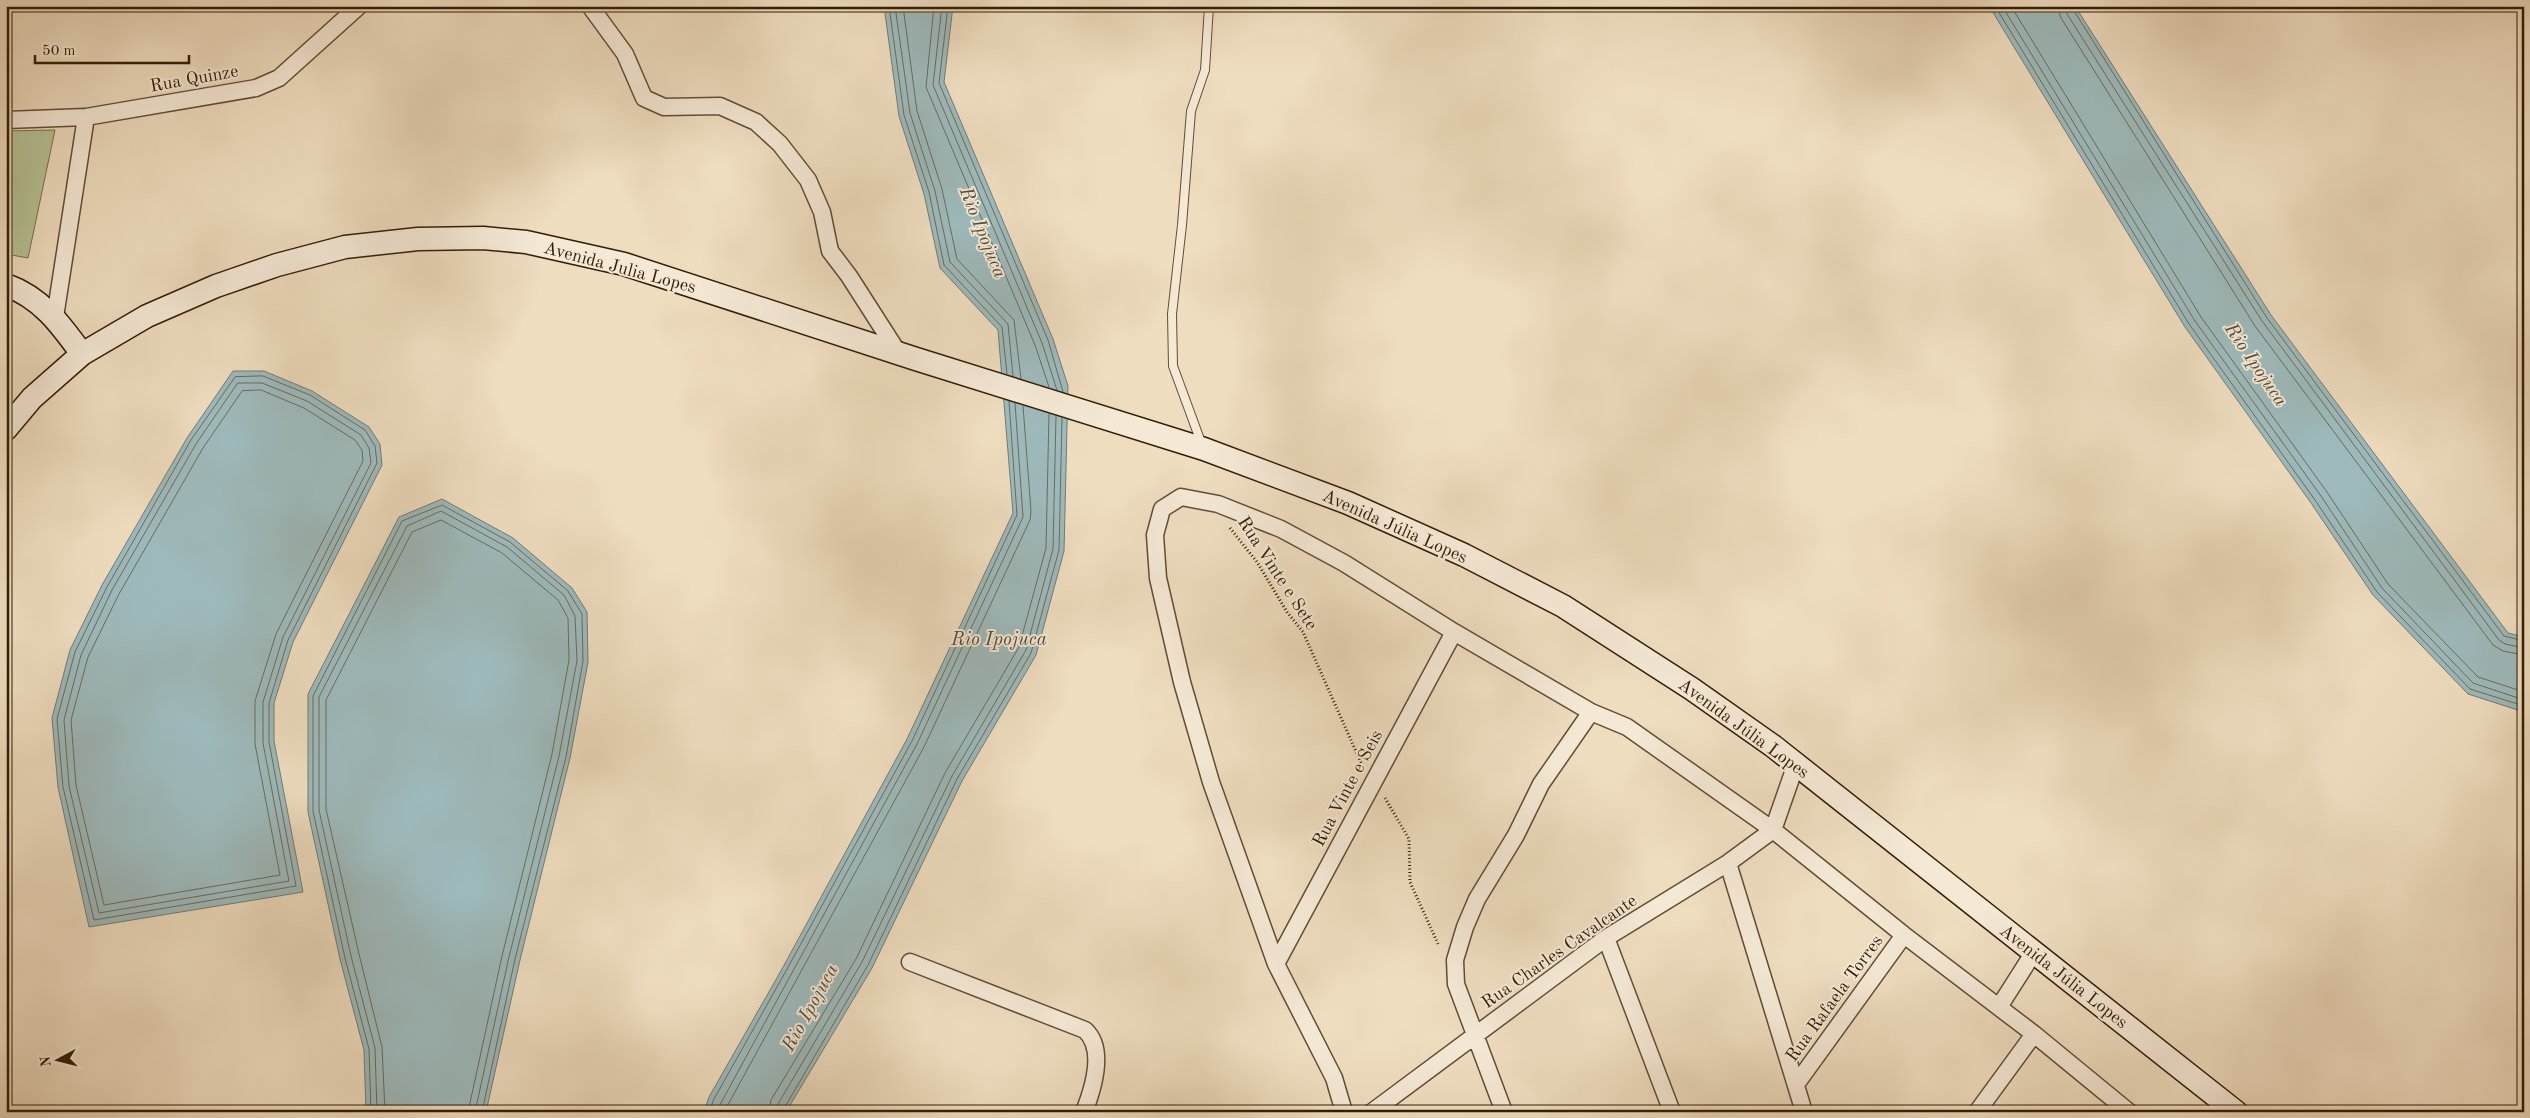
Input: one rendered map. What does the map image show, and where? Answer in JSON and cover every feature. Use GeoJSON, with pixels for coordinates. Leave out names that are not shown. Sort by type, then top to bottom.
{"type":"FeatureCollection","features":[{"type":"Feature","properties":{"kind":"main road","name":"Avenida Julia Lopes"},"geometry":{"type":"LineString","coordinates":[[6,429],[32,398],[82,354],[147,316],[216,286],[277,265],[345,247],[418,239],[483,238],[526,242],[624,264],[907,356],[1198,447]]}},
{"type":"Feature","properties":{"kind":"main road"},"geometry":{"type":"LineString","coordinates":[[11,291],[55,317],[82,354]]}},
{"type":"Feature","properties":{"kind":"main road","name":"Avenida Júlia Lopes"},"geometry":{"type":"LineString","coordinates":[[1198,447],[1348,503],[1464,555],[1563,606],[1692,689],[1796,764],[2236,1112]]}},
{"type":"Feature","properties":{"kind":"street","name":"Rua Quinze"},"geometry":{"type":"LineString","coordinates":[[6,120],[86,117],[256,88],[279,78],[360,6]]}},
{"type":"Feature","properties":{"kind":"street"},"geometry":{"type":"LineString","coordinates":[[590,6],[625,54],[644,98],[664,107],[720,106],[756,122],[780,144],[808,180],[822,212],[830,251],[907,356]]}},
{"type":"Feature","properties":{"kind":"street"},"geometry":{"type":"LineString","coordinates":[[55,317],[86,117]]}},
{"type":"Feature","properties":{"kind":"street"},"geometry":{"type":"LineString","coordinates":[[1344,1112],[1334,1078],[1276,964],[1211,782],[1182,682],[1158,578],[1155,535],[1162,509],[1170,502],[1182,497],[1218,504],[1280,529],[1344,562],[1454,632],[1591,712],[1627,727],[1773,830],[1904,935],[2034,1034],[2128,1112]]}},
{"type":"Feature","properties":{"kind":"street","name":"Rua Vinte e Seis"},"geometry":{"type":"LineString","coordinates":[[1276,964],[1454,632]]}},
{"type":"Feature","properties":{"kind":"street"},"geometry":{"type":"LineString","coordinates":[[1504,1112],[1456,984],[1455,960],[1465,927],[1477,899],[1516,835],[1542,784],[1591,712]]}},
{"type":"Feature","properties":{"kind":"street"},"geometry":{"type":"LineString","coordinates":[[1773,830],[1796,764]]}},
{"type":"Feature","properties":{"kind":"street","name":"Rua Charles Cavalcante"},"geometry":{"type":"LineString","coordinates":[[1372,1112],[1606,938],[1728,863],[1773,830]]}},
{"type":"Feature","properties":{"kind":"street"},"geometry":{"type":"LineString","coordinates":[[1728,863],[1797,1083],[1804,1112]]}},
{"type":"Feature","properties":{"kind":"street","name":"Rua Rafaela Torres"},"geometry":{"type":"LineString","coordinates":[[1797,1083],[1904,935]]}},
{"type":"Feature","properties":{"kind":"street"},"geometry":{"type":"LineString","coordinates":[[1606,938],[1672,1112]]}},
{"type":"Feature","properties":{"kind":"street"},"geometry":{"type":"LineString","coordinates":[[1999,1007],[2034,952]]}},
{"type":"Feature","properties":{"kind":"street"},"geometry":{"type":"LineString","coordinates":[[910,962],[1085,1030],[1092,1036],[1096,1054],[1090,1095],[1084,1112]]}},
{"type":"Feature","properties":{"kind":"street"},"geometry":{"type":"LineString","coordinates":[[1977,1112],[2034,1034]]}},
{"type":"Feature","properties":{"kind":"lane"},"geometry":{"type":"LineString","coordinates":[[1198,447],[1173,366],[1172,314],[1182,225],[1191,111],[1205,70],[1209,6]]}},
{"type":"Feature","properties":{"kind":"path","name":"Rua Vinte e Sete"},"geometry":{"type":"LineString","coordinates":[[1218,504],[1232,533],[1257,562],[1287,612],[1303,632],[1324,684],[1371,785],[1379,789],[1398,816],[1409,839],[1410,882],[1440,948]]}},
{"type":"Feature","properties":{"kind":"green space"},"geometry":{"type":"Polygon","coordinates":[[[55,130],[28,258],[6,254],[6,131],[55,130]]]}},
{"type":"Feature","properties":{"kind":"water","name":"Rio Ipojuca"},"geometry":{"type":"Polygon","coordinates":[[[884,6],[953,6],[944,82],[1053,339],[1068,386],[1064,551],[1036,655],[962,781],[872,968],[786,1112],[704,1112],[709,1097],[782,969],[907,739],[1013,513],[998,330],[940,268],[924,194],[899,116],[884,6]]]}},
{"type":"Feature","properties":{"kind":"water","name":"Rio Ipojuca"},"geometry":{"type":"Polygon","coordinates":[[[1989,6],[2075,6],[2271,315],[2508,633],[2524,637],[2524,712],[2468,694],[2373,595],[2311,503],[2185,327],[1989,6]]]}},
{"type":"Feature","properties":{"kind":"water"},"geometry":{"type":"Polygon","coordinates":[[[233,371],[264,371],[312,391],[369,427],[380,444],[382,465],[293,642],[274,703],[274,741],[303,892],[89,927],[58,787],[52,718],[70,650],[102,585],[187,438],[233,371]]]}},
{"type":"Feature","properties":{"kind":"water"},"geometry":{"type":"Polygon","coordinates":[[[442,499],[513,538],[572,588],[587,612],[588,662],[570,758],[520,960],[486,1112],[366,1112],[364,1050],[340,959],[308,812],[308,694],[399,517],[442,499]]]}}]}
